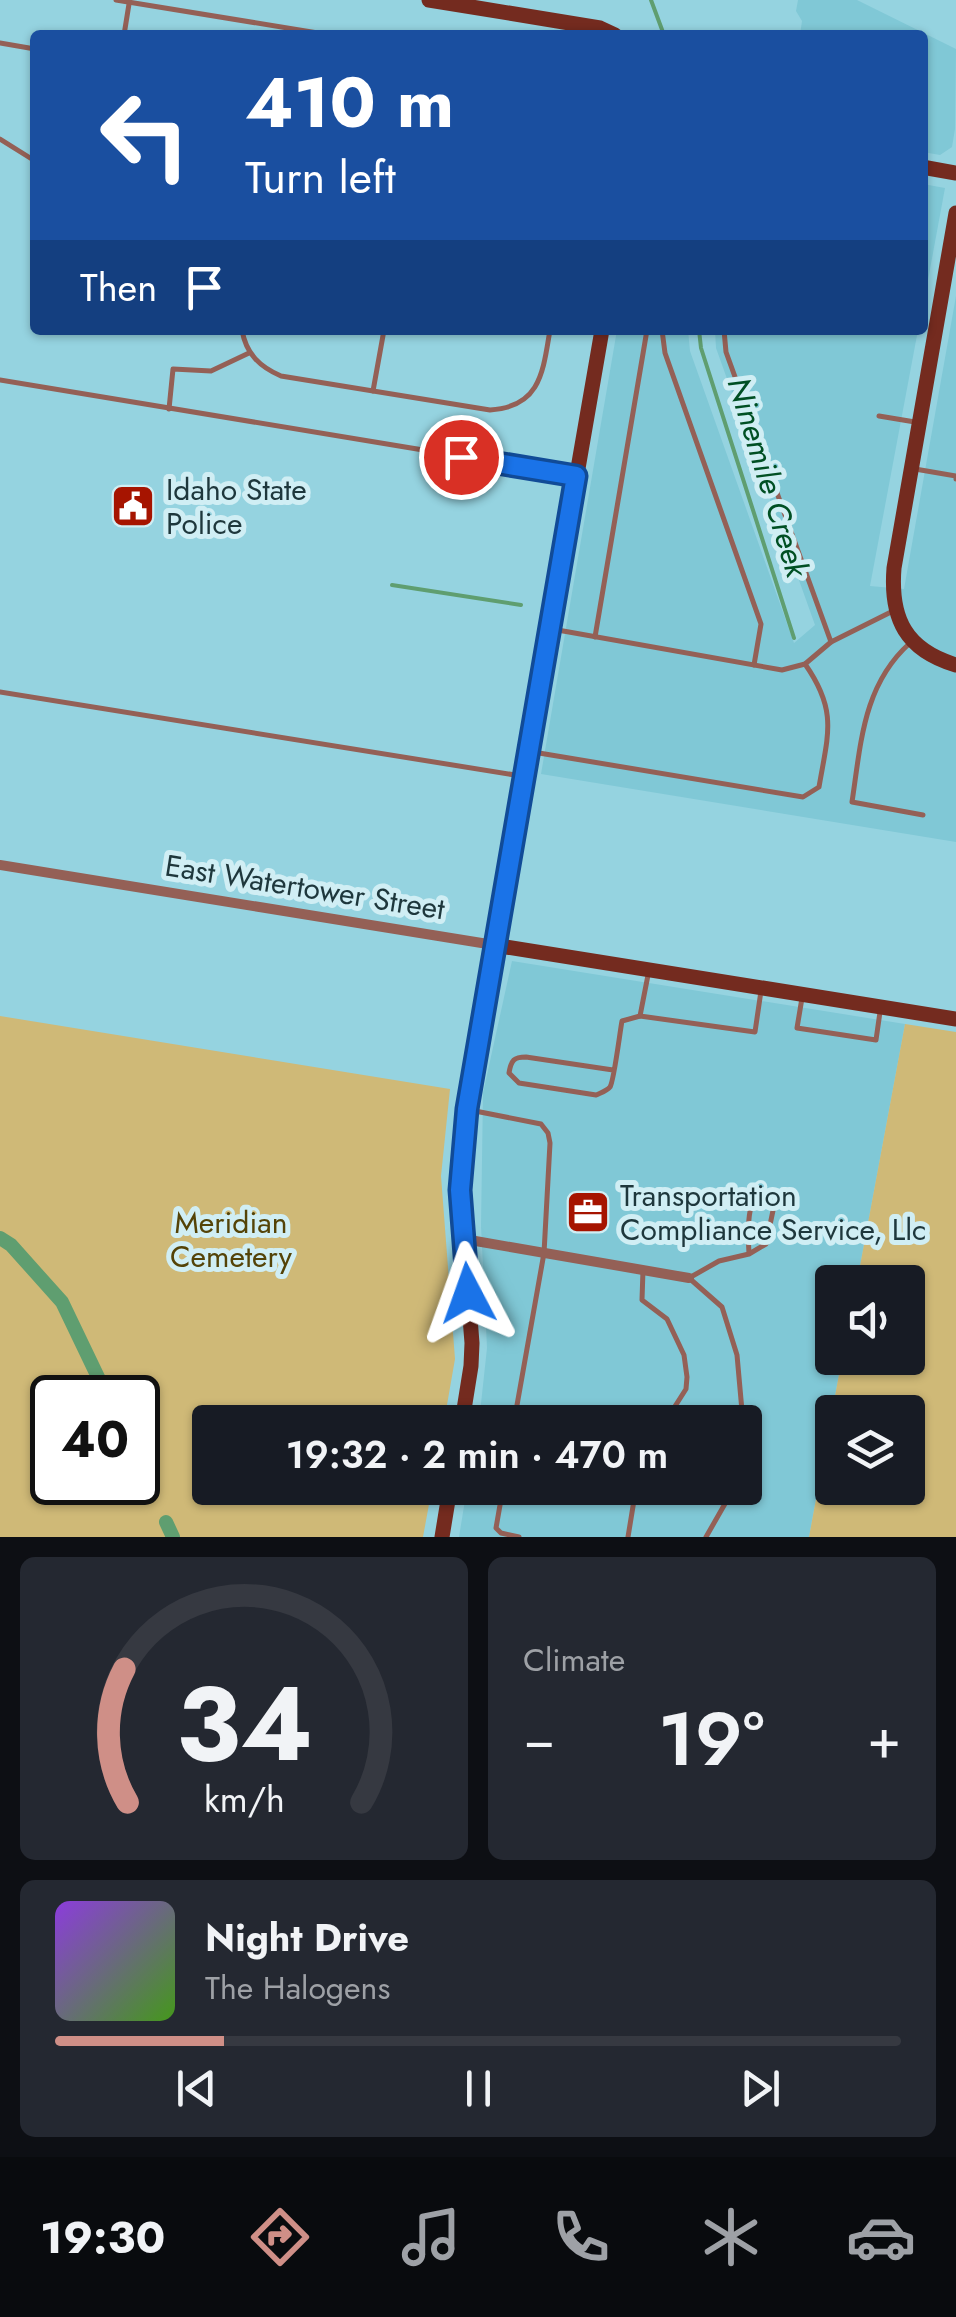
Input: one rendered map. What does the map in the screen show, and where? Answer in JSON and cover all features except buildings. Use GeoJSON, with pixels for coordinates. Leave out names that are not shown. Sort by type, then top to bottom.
{"type":"FeatureCollection","features":[{"type":"Feature","properties":{"kind":"street"},"geometry":{"type":"LineString","coordinates":[[429,0],[604,30]]}},
{"type":"Feature","properties":{"kind":"street"},"geometry":{"type":"LineString","coordinates":[[928,168],[956,172]]}},
{"type":"Feature","properties":{"kind":"street"},"geometry":{"type":"LineString","coordinates":[[956,213],[892,589],[895,610],[912,641],[928,655],[956,665]]}},
{"type":"Feature","properties":{"kind":"street"},"geometry":{"type":"LineString","coordinates":[[465,1405],[472,1343],[460,1190],[467,1109],[601,335]]}},
{"type":"Feature","properties":{"kind":"street","name":"East Watertower Street"},"geometry":{"type":"LineString","coordinates":[[0,865],[956,1019]]}},
{"type":"Feature","properties":{"kind":"street"},"geometry":{"type":"LineString","coordinates":[[464,1239],[689,1278]]}},
{"type":"Feature","properties":{"kind":"street"},"geometry":{"type":"LineString","coordinates":[[442,1537],[447,1505]]}},
{"type":"Feature","properties":{"kind":"lane"},"geometry":{"type":"LineString","coordinates":[[116,0],[300,30]]}},
{"type":"Feature","properties":{"kind":"lane"},"geometry":{"type":"LineString","coordinates":[[125,30],[130,2]]}},
{"type":"Feature","properties":{"kind":"lane"},"geometry":{"type":"LineString","coordinates":[[0,43],[30,48]]}},
{"type":"Feature","properties":{"kind":"lane"},"geometry":{"type":"LineString","coordinates":[[0,139],[30,158]]}},
{"type":"Feature","properties":{"kind":"lane"},"geometry":{"type":"LineString","coordinates":[[243,335],[250,353],[268,371],[281,376],[490,410],[516,405],[538,384],[549,335]]}},
{"type":"Feature","properties":{"kind":"lane"},"geometry":{"type":"LineString","coordinates":[[373,391],[383,335]]}},
{"type":"Feature","properties":{"kind":"lane"},"geometry":{"type":"LineString","coordinates":[[595,637],[646,335]]}},
{"type":"Feature","properties":{"kind":"lane"},"geometry":{"type":"LineString","coordinates":[[663,335],[665,353],[761,624],[754,665]]}},
{"type":"Feature","properties":{"kind":"lane"},"geometry":{"type":"LineString","coordinates":[[724,335],[726,352],[832,642]]}},
{"type":"Feature","properties":{"kind":"lane"},"geometry":{"type":"LineString","coordinates":[[169,408],[174,369],[211,371],[250,353]]}},
{"type":"Feature","properties":{"kind":"lane"},"geometry":{"type":"LineString","coordinates":[[0,380],[576,476]]}},
{"type":"Feature","properties":{"kind":"lane"},"geometry":{"type":"LineString","coordinates":[[879,416],[920,423]]}},
{"type":"Feature","properties":{"kind":"lane"},"geometry":{"type":"LineString","coordinates":[[912,468],[956,478]]}},
{"type":"Feature","properties":{"kind":"lane"},"geometry":{"type":"LineString","coordinates":[[549,628],[782,670],[805,664],[832,642],[895,610]]}},
{"type":"Feature","properties":{"kind":"lane"},"geometry":{"type":"LineString","coordinates":[[912,641],[894,658],[878,682],[864,722],[852,802],[922,815]]}},
{"type":"Feature","properties":{"kind":"lane"},"geometry":{"type":"LineString","coordinates":[[528,751],[803,796],[819,787],[828,735],[827,705],[805,664]]}},
{"type":"Feature","properties":{"kind":"lane"},"geometry":{"type":"LineString","coordinates":[[0,692],[524,776]]}},
{"type":"Feature","properties":{"kind":"lane"},"geometry":{"type":"LineString","coordinates":[[640,1016],[648,970]]}},
{"type":"Feature","properties":{"kind":"lane"},"geometry":{"type":"LineString","coordinates":[[613,1070],[526,1056],[511,1062],[509,1073],[519,1083],[596,1095],[610,1086],[613,1070],[622,1020],[640,1016],[755,1032],[762,988]]}},
{"type":"Feature","properties":{"kind":"lane"},"geometry":{"type":"LineString","coordinates":[[803,994],[797,1028],[876,1040],[881,1007]]}},
{"type":"Feature","properties":{"kind":"lane"},"geometry":{"type":"LineString","coordinates":[[467,1109],[541,1124],[550,1143],[544,1253],[517,1405]]}},
{"type":"Feature","properties":{"kind":"lane"},"geometry":{"type":"LineString","coordinates":[[742,1405],[737,1354],[722,1307],[689,1278],[719,1261],[749,1254],[766,1244],[775,1201],[764,1194],[754,1198],[747,1232],[749,1254]]}},
{"type":"Feature","properties":{"kind":"lane"},"geometry":{"type":"LineString","coordinates":[[643,1270],[642,1300],[667,1319],[684,1355],[686,1389],[676,1405]]}},
{"type":"Feature","properties":{"kind":"lane"},"geometry":{"type":"LineString","coordinates":[[500,1505],[496,1528],[502,1534],[519,1537]]}},
{"type":"Feature","properties":{"kind":"lane"},"geometry":{"type":"LineString","coordinates":[[628,1537],[633,1505]]}},
{"type":"Feature","properties":{"kind":"lane"},"geometry":{"type":"LineString","coordinates":[[706,1537],[724,1505]]}},
{"type":"Feature","properties":{"kind":"shaded area"},"geometry":{"type":"Polygon","coordinates":[[[798,0],[857,0],[918,30],[801,30],[802,21],[796,11],[798,0]]]}},
{"type":"Feature","properties":{"kind":"shaded area"},"geometry":{"type":"Polygon","coordinates":[[[928,35],[956,49],[955,129],[952,147],[940,155],[928,153],[928,35]]]}},
{"type":"Feature","properties":{"kind":"shaded area"},"geometry":{"type":"Polygon","coordinates":[[[928,185],[945,188],[928,280],[928,185]]]}},
{"type":"Feature","properties":{"kind":"shaded area"},"geometry":{"type":"Polygon","coordinates":[[[956,296],[956,842],[541,774],[616,335],[688,335],[690,351],[794,643],[815,625],[716,348],[715,335],[917,335],[870,586],[904,589],[956,296]]]}},
{"type":"Feature","properties":{"kind":"shaded area"},"geometry":{"type":"Polygon","coordinates":[[[512,961],[905,1024],[860,1265],[815,1265],[815,1375],[839,1375],[835,1395],[815,1395],[815,1504],[809,1537],[459,1537],[464,1505],[762,1505],[762,1405],[481,1405],[487,1348],[481,1226],[483,1093],[512,961]]]}},
{"type":"Feature","properties":{"kind":"green space","name":"Meridian Cemetery"},"geometry":{"type":"Polygon","coordinates":[[[0,1016],[450,1089],[441,1176],[455,1359],[447,1405],[192,1405],[192,1505],[429,1505],[423,1537],[0,1537],[0,1016]]]}},
{"type":"Feature","properties":{"kind":"green space"},"geometry":{"type":"Polygon","coordinates":[[[905,1024],[956,1032],[956,1537],[809,1537],[815,1504],[925,1505],[925,1395],[835,1395],[839,1375],[925,1375],[925,1265],[860,1265],[905,1024]]]}},
{"type":"Feature","properties":{"kind":"waterway","name":"Ninemile Creek"},"geometry":{"type":"LineString","coordinates":[[651,0],[662,30]]}},
{"type":"Feature","properties":{"kind":"waterway","name":"Ninemile Creek"},"geometry":{"type":"LineString","coordinates":[[700,335],[794,638]]}},
{"type":"Feature","properties":{"kind":"waterway"},"geometry":{"type":"LineString","coordinates":[[392,585],[521,605]]}},
{"type":"Feature","properties":{"kind":"waterway"},"geometry":{"type":"LineString","coordinates":[[0,1238],[11,1245],[62,1302],[97,1375]]}},
{"type":"Feature","properties":{"kind":"waterway"},"geometry":{"type":"LineString","coordinates":[[166,1522],[173,1537]]}},
{"type":"Feature","properties":{"kind":"place","name":"Idaho State Police"},"geometry":{"type":"Point","coordinates":[133,506]}},
{"type":"Feature","properties":{"kind":"place","name":"Transportation Compliance Service, Llc"},"geometry":{"type":"Point","coordinates":[588,1212]}},
{"type":"Feature","properties":{"kind":"route"},"geometry":{"type":"LineString","coordinates":[[461,457],[576,476],[467,1109],[460,1190],[468,1293]]}}]}
